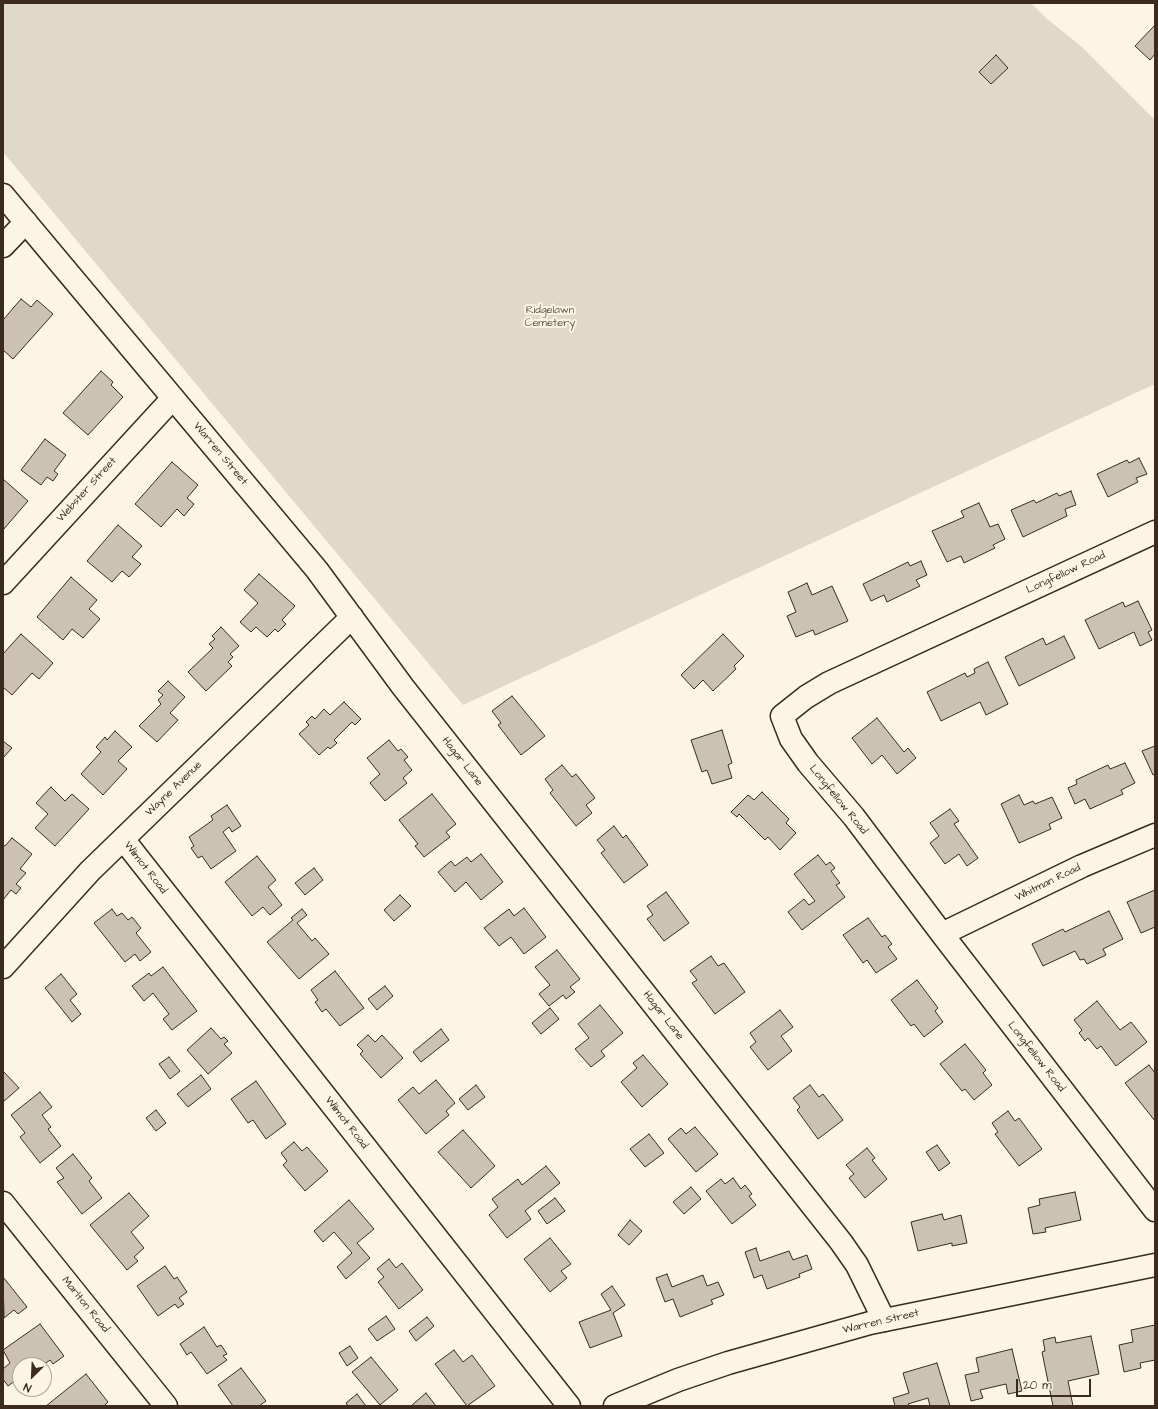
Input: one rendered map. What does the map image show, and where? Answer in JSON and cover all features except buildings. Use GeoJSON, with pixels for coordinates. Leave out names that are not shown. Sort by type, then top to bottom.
{"type":"FeatureCollection","features":[{"type":"Feature","properties":{"kind":"street","name":"Warren Street"},"geometry":{"type":"LineString","coordinates":[[3,195],[312,564],[429,720]]}},
{"type":"Feature","properties":{"kind":"street"},"geometry":{"type":"LineString","coordinates":[[3,246],[26,222]]}},
{"type":"Feature","properties":{"kind":"street","name":"Webster Street"},"geometry":{"type":"LineString","coordinates":[[3,583],[173,398]]}},
{"type":"Feature","properties":{"kind":"street","name":"Longfellow Road"},"geometry":{"type":"LineString","coordinates":[[1155,532],[830,682],[806,697],[782,716],[789,733],[799,750],[854,817],[942,934],[1155,1210]]}},
{"type":"Feature","properties":{"kind":"street","name":"Wayne Avenue"},"geometry":{"type":"LineString","coordinates":[[3,967],[90,871],[352,617]]}},
{"type":"Feature","properties":{"kind":"street","name":"Hagar Lane"},"geometry":{"type":"LineString","coordinates":[[429,720],[841,1242],[857,1265],[884,1320]]}},
{"type":"Feature","properties":{"kind":"street","name":"Whitman Road"},"geometry":{"type":"LineString","coordinates":[[942,934],[1082,866],[1155,835]]}},
{"type":"Feature","properties":{"kind":"street","name":"Wilmot Road"},"geometry":{"type":"LineString","coordinates":[[123,839],[569,1406]]}},
{"type":"Feature","properties":{"kind":"street","name":"Marlton Road"},"geometry":{"type":"LineString","coordinates":[[3,1203],[166,1406]]}},
{"type":"Feature","properties":{"kind":"street","name":"Warren Street"},"geometry":{"type":"LineString","coordinates":[[615,1406],[678,1380],[728,1363],[820,1336],[884,1320],[1155,1265]]}},
{"type":"Feature","properties":{"kind":"green space","name":"Ridgelawn Cemetery"},"geometry":{"type":"Polygon","coordinates":[[[3,3],[1031,3],[1046,18],[1082,47],[1155,120],[1155,384],[463,705],[3,152],[3,3]]]}}]}
